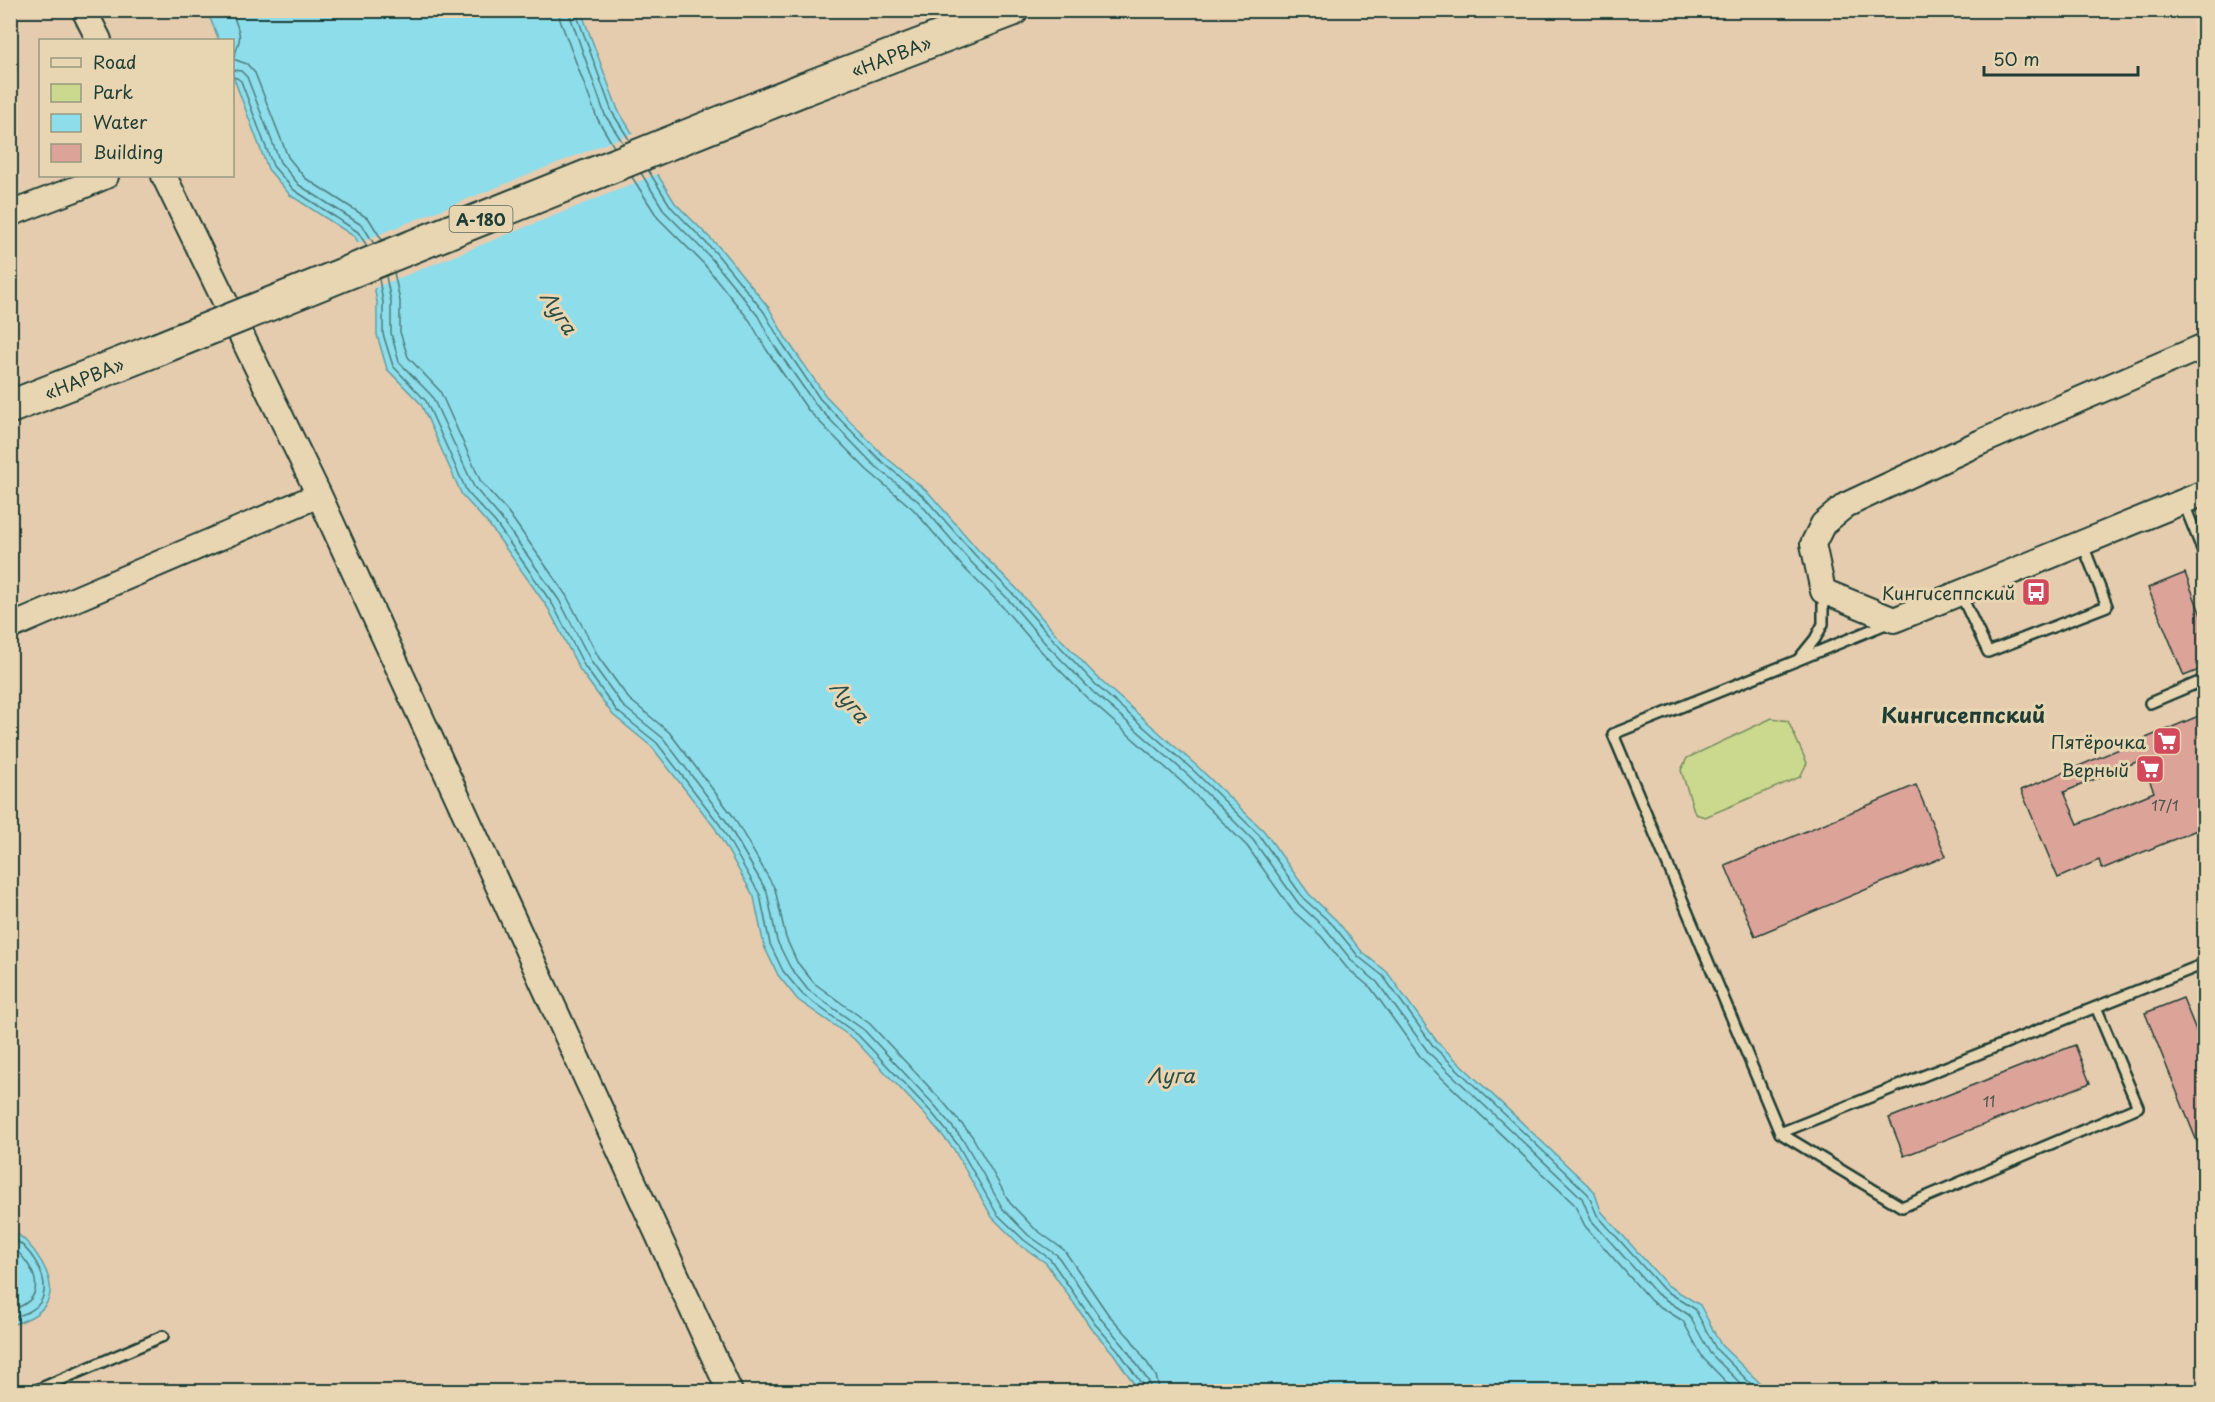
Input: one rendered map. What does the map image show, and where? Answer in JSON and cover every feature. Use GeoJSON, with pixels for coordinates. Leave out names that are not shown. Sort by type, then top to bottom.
{"type":"FeatureCollection","features":[{"type":"Feature","properties":{"kind":"highway","name":"«НАРВА»"},"geometry":{"type":"LineString","coordinates":[[10,407],[804,89],[1012,10]]}},
{"type":"Feature","properties":{"kind":"street"},"geometry":{"type":"LineString","coordinates":[[84,10],[98,39]]}},
{"type":"Feature","properties":{"kind":"street"},"geometry":{"type":"LineString","coordinates":[[10,214],[104,177]]}},
{"type":"Feature","properties":{"kind":"street"},"geometry":{"type":"LineString","coordinates":[[164,177],[319,495],[730,1392]]}},
{"type":"Feature","properties":{"kind":"street"},"geometry":{"type":"LineString","coordinates":[[2194,497],[1894,620],[1823,591],[1813,544],[1823,524],[1846,504],[1981,442],[2205,346]]}},
{"type":"Feature","properties":{"kind":"street"},"geometry":{"type":"LineString","coordinates":[[10,627],[319,495]]}},
{"type":"Feature","properties":{"kind":"lane"},"geometry":{"type":"LineString","coordinates":[[2194,497],[2205,554]]}},
{"type":"Feature","properties":{"kind":"lane"},"geometry":{"type":"LineString","coordinates":[[1960,593],[1988,652],[2107,606],[2082,544]]}},
{"type":"Feature","properties":{"kind":"lane"},"geometry":{"type":"LineString","coordinates":[[1798,660],[1815,639],[1823,624],[1823,591]]}},
{"type":"Feature","properties":{"kind":"lane"},"geometry":{"type":"LineString","coordinates":[[1894,620],[1613,734],[1780,1133],[1902,1207],[2138,1107],[2096,1007]]}},
{"type":"Feature","properties":{"kind":"lane"},"geometry":{"type":"LineString","coordinates":[[2150,702],[2205,680]]}},
{"type":"Feature","properties":{"kind":"lane"},"geometry":{"type":"LineString","coordinates":[[1780,1133],[2204,966]]}},
{"type":"Feature","properties":{"kind":"lane"},"geometry":{"type":"LineString","coordinates":[[32,1392],[163,1336]]}},
{"type":"Feature","properties":{"kind":"green space"},"geometry":{"type":"Polygon","coordinates":[[[1772,718],[1788,721],[1807,763],[1800,777],[1705,817],[1695,814],[1681,770],[1687,758],[1772,718]]]}},
{"type":"Feature","properties":{"kind":"water","name":"Луга"},"geometry":{"type":"Polygon","coordinates":[[[207,11],[581,11],[618,110],[675,203],[721,249],[769,308],[785,337],[825,395],[882,454],[929,493],[979,551],[1102,682],[1198,767],[1264,831],[1309,894],[1337,921],[1363,953],[1387,972],[1438,1043],[1594,1191],[1601,1211],[1667,1285],[1700,1305],[1721,1345],[1768,1391],[1139,1391],[1113,1353],[1091,1328],[1046,1263],[1020,1245],[992,1217],[953,1148],[927,1117],[854,1039],[798,1000],[778,975],[764,946],[754,897],[715,828],[652,747],[613,715],[580,670],[548,608],[490,526],[462,495],[421,404],[387,369],[377,335],[377,302],[370,264],[355,237],[290,195],[268,169],[234,79],[234,39],[219,39],[207,11]]]}},
{"type":"Feature","properties":{"kind":"water"},"geometry":{"type":"Polygon","coordinates":[[[11,1230],[27,1243],[42,1262],[50,1284],[50,1295],[39,1312],[11,1325],[11,1230]]]}},
{"type":"Feature","properties":{"kind":"pier"},"geometry":{"type":"Polygon","coordinates":[[[635,132],[660,173],[372,289],[367,265],[355,244],[635,132]]]}},
{"type":"Feature","properties":{"kind":"building"},"geometry":{"type":"Polygon","coordinates":[[[2185,573],[2204,623],[2204,668],[2184,676],[2148,588],[2185,573]]]}},
{"type":"Feature","properties":{"kind":"building"},"geometry":{"type":"Polygon","coordinates":[[[2201,715],[2204,723],[2204,816],[2201,818],[2204,827],[2102,869],[2099,860],[2058,878],[2021,790],[2201,715]],[[2141,760],[2064,792],[2078,824],[2154,792],[2141,760]]]}},
{"type":"Feature","properties":{"kind":"building"},"geometry":{"type":"Polygon","coordinates":[[[1916,785],[1946,856],[1755,936],[1725,865],[1916,785]]]}},
{"type":"Feature","properties":{"kind":"building"},"geometry":{"type":"Polygon","coordinates":[[[2183,998],[2204,1050],[2204,1159],[2145,1013],[2183,998]]]}},
{"type":"Feature","properties":{"kind":"building"},"geometry":{"type":"Polygon","coordinates":[[[2075,1045],[2090,1083],[1904,1156],[1889,1118],[2075,1045]]]}},
{"type":"Feature","properties":{"kind":"place","name":"Кингисеппский"},"geometry":{"type":"Point","coordinates":[2036,592]}},
{"type":"Feature","properties":{"kind":"place","name":"Пятёрочка"},"geometry":{"type":"Point","coordinates":[2167,741]}},
{"type":"Feature","properties":{"kind":"place","name":"Верный"},"geometry":{"type":"Point","coordinates":[2150,769]}},
{"type":"Feature","properties":{"kind":"district","name":"Кингисеппский"},"geometry":{"type":"Point","coordinates":[1963,714]}}]}
